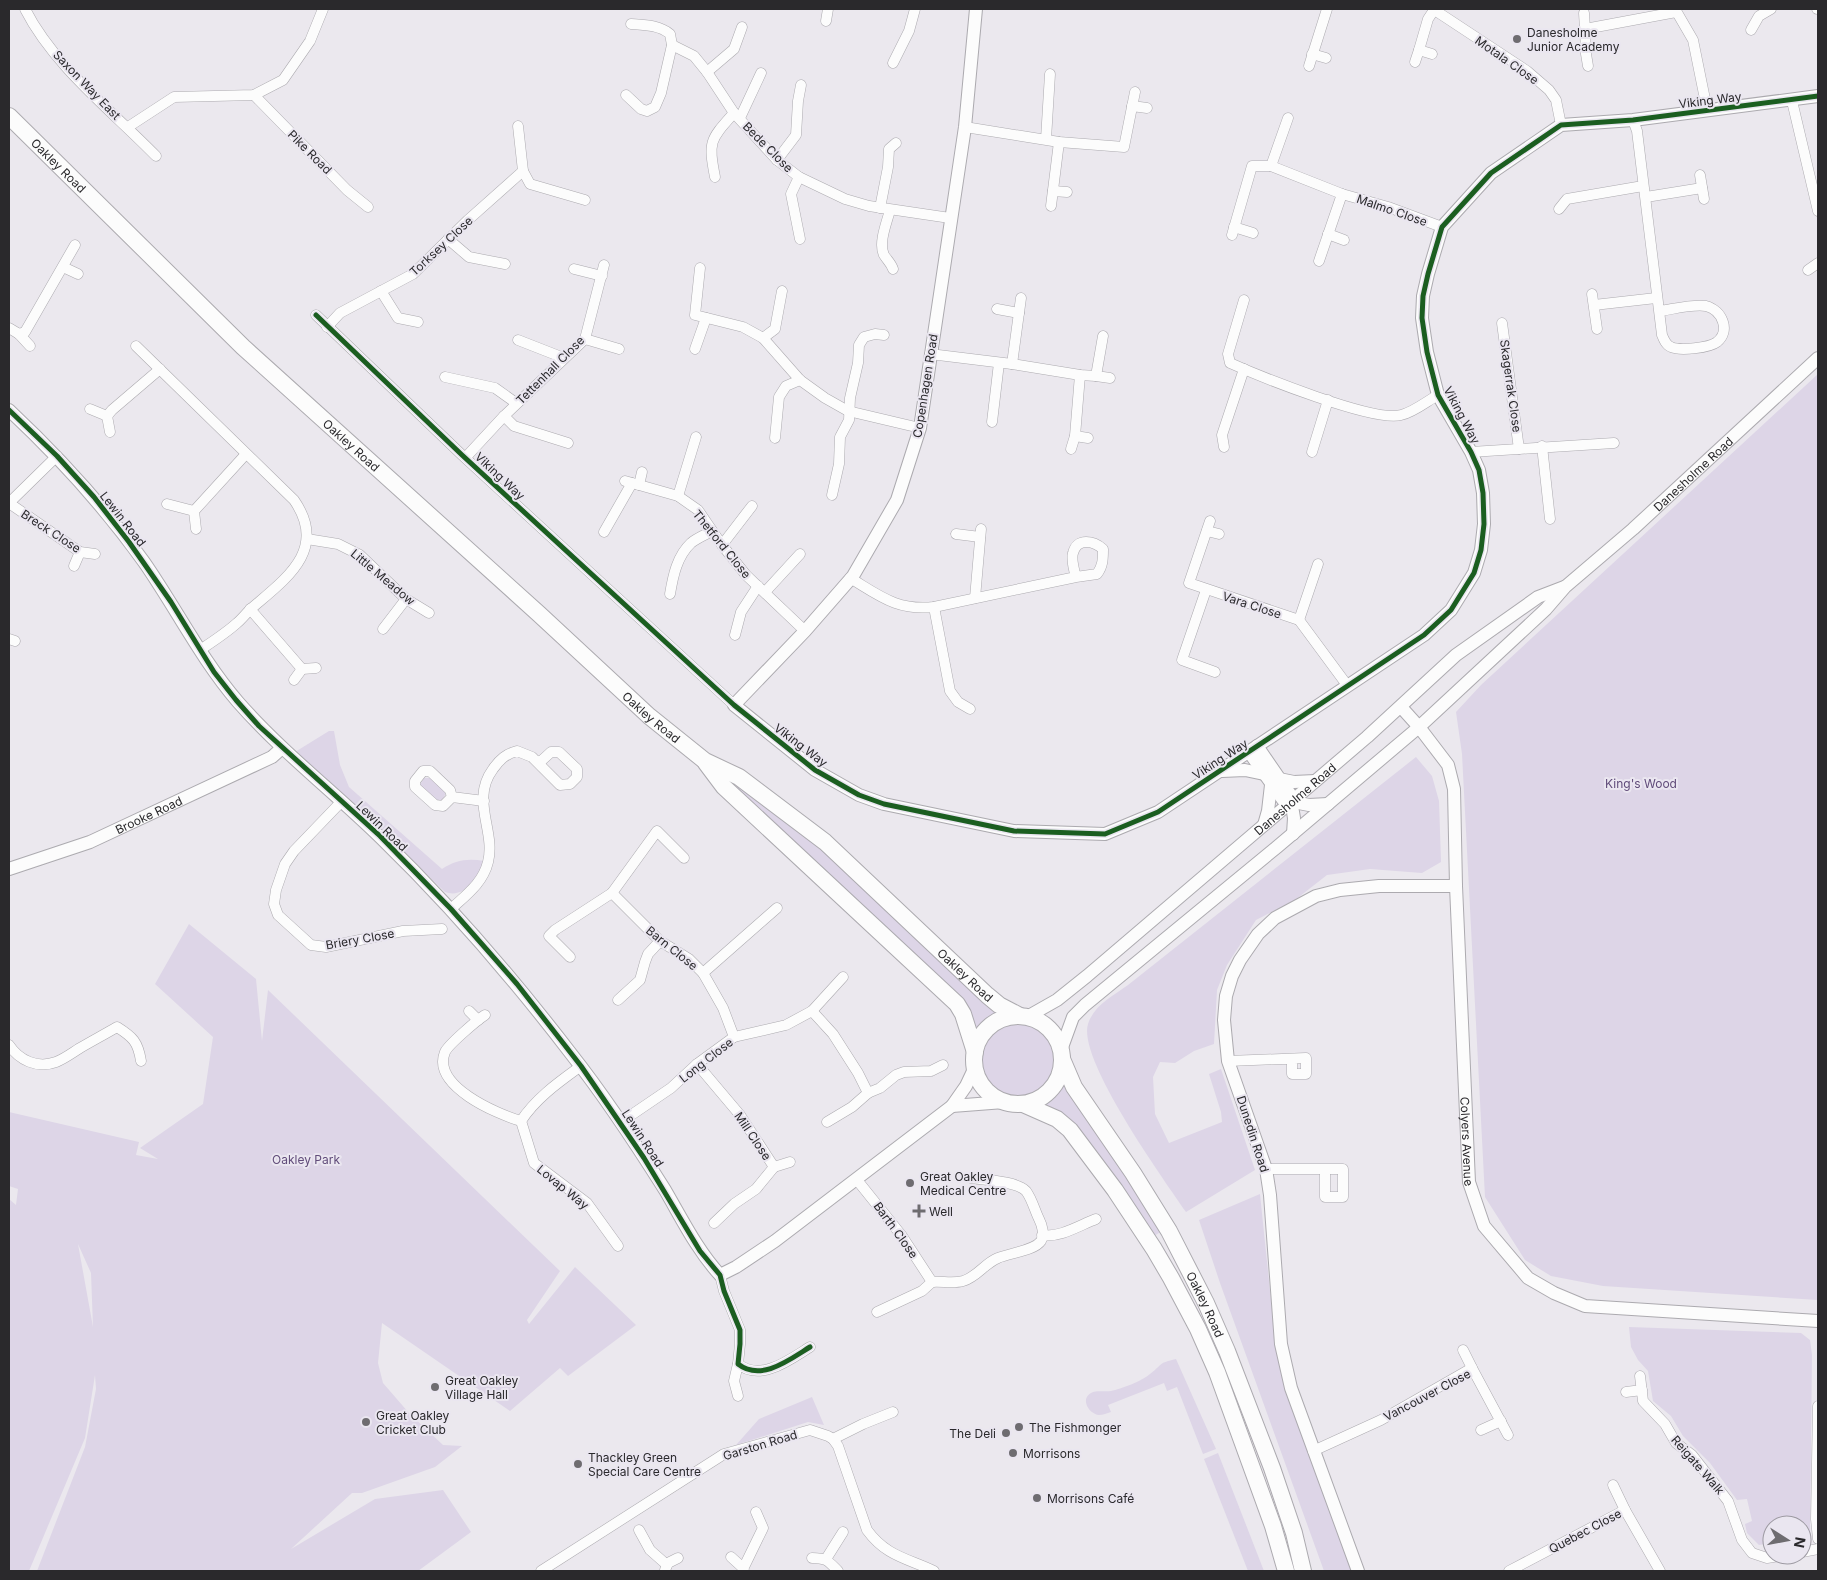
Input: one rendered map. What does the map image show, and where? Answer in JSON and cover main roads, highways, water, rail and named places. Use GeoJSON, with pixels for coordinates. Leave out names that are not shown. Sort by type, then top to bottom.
{"type":"FeatureCollection","features":[{"type":"Feature","properties":{"kind":"main road","name":"Oakley Road"},"geometry":{"type":"LineString","coordinates":[[9,116],[243,347],[649,716],[705,762],[724,787],[957,1004],[963,1014],[975,1060]]}},
{"type":"Feature","properties":{"kind":"main road","name":"Oakley Road"},"geometry":{"type":"LineString","coordinates":[[705,762],[739,777],[825,842],[987,994],[1000,1005],[1023,1017]]}},
{"type":"Feature","properties":{"kind":"main road"},"geometry":{"type":"LineString","coordinates":[[1023,1017],[1038,1021],[1049,1028],[1056,1038],[1062,1054],[1061,1072],[1047,1094],[1036,1101],[1023,1104],[1004,1102],[984,1088],[978,1078],[975,1060],[979,1041],[991,1026],[1007,1018],[1023,1017]]}},
{"type":"Feature","properties":{"kind":"main road","name":"Oakley Road"},"geometry":{"type":"LineString","coordinates":[[1062,1054],[1074,1087],[1133,1173],[1173,1239],[1206,1303],[1272,1468],[1294,1533],[1303,1571]]}},
{"type":"Feature","properties":{"kind":"main road","name":"Oakley Road"},"geometry":{"type":"LineString","coordinates":[[1023,1104],[1056,1119],[1070,1130],[1115,1190],[1171,1278],[1198,1329],[1217,1372],[1273,1526],[1286,1571]]}},
{"type":"Feature","properties":{"kind":"place","name":"Danesholme Junior Academy"},"geometry":{"type":"Point","coordinates":[1517,39]}},
{"type":"Feature","properties":{"kind":"place","name":"Great Oakley Medical Centre"},"geometry":{"type":"Point","coordinates":[910,1183]}},
{"type":"Feature","properties":{"kind":"place","name":"Well"},"geometry":{"type":"Point","coordinates":[919,1211]}},
{"type":"Feature","properties":{"kind":"place","name":"Great Oakley Village Hall"},"geometry":{"type":"Point","coordinates":[435,1387]}},
{"type":"Feature","properties":{"kind":"place","name":"Great Oakley Cricket Club"},"geometry":{"type":"Point","coordinates":[366,1422]}},
{"type":"Feature","properties":{"kind":"place","name":"The Fishmonger"},"geometry":{"type":"Point","coordinates":[1019,1427]}},
{"type":"Feature","properties":{"kind":"place","name":"The Deli"},"geometry":{"type":"Point","coordinates":[1006,1433]}},
{"type":"Feature","properties":{"kind":"place","name":"Morrisons"},"geometry":{"type":"Point","coordinates":[1013,1453]}},
{"type":"Feature","properties":{"kind":"place","name":"Thackley Green Special Care Centre"},"geometry":{"type":"Point","coordinates":[578,1464]}},
{"type":"Feature","properties":{"kind":"place","name":"Morrisons Café"},"geometry":{"type":"Point","coordinates":[1037,1498]}},
{"type":"Feature","properties":{"kind":"park label","name":"King's Wood"},"geometry":{"type":"Point","coordinates":[1641,783]}},
{"type":"Feature","properties":{"kind":"park label","name":"Oakley Park"},"geometry":{"type":"Point","coordinates":[306,1159]}}]}
